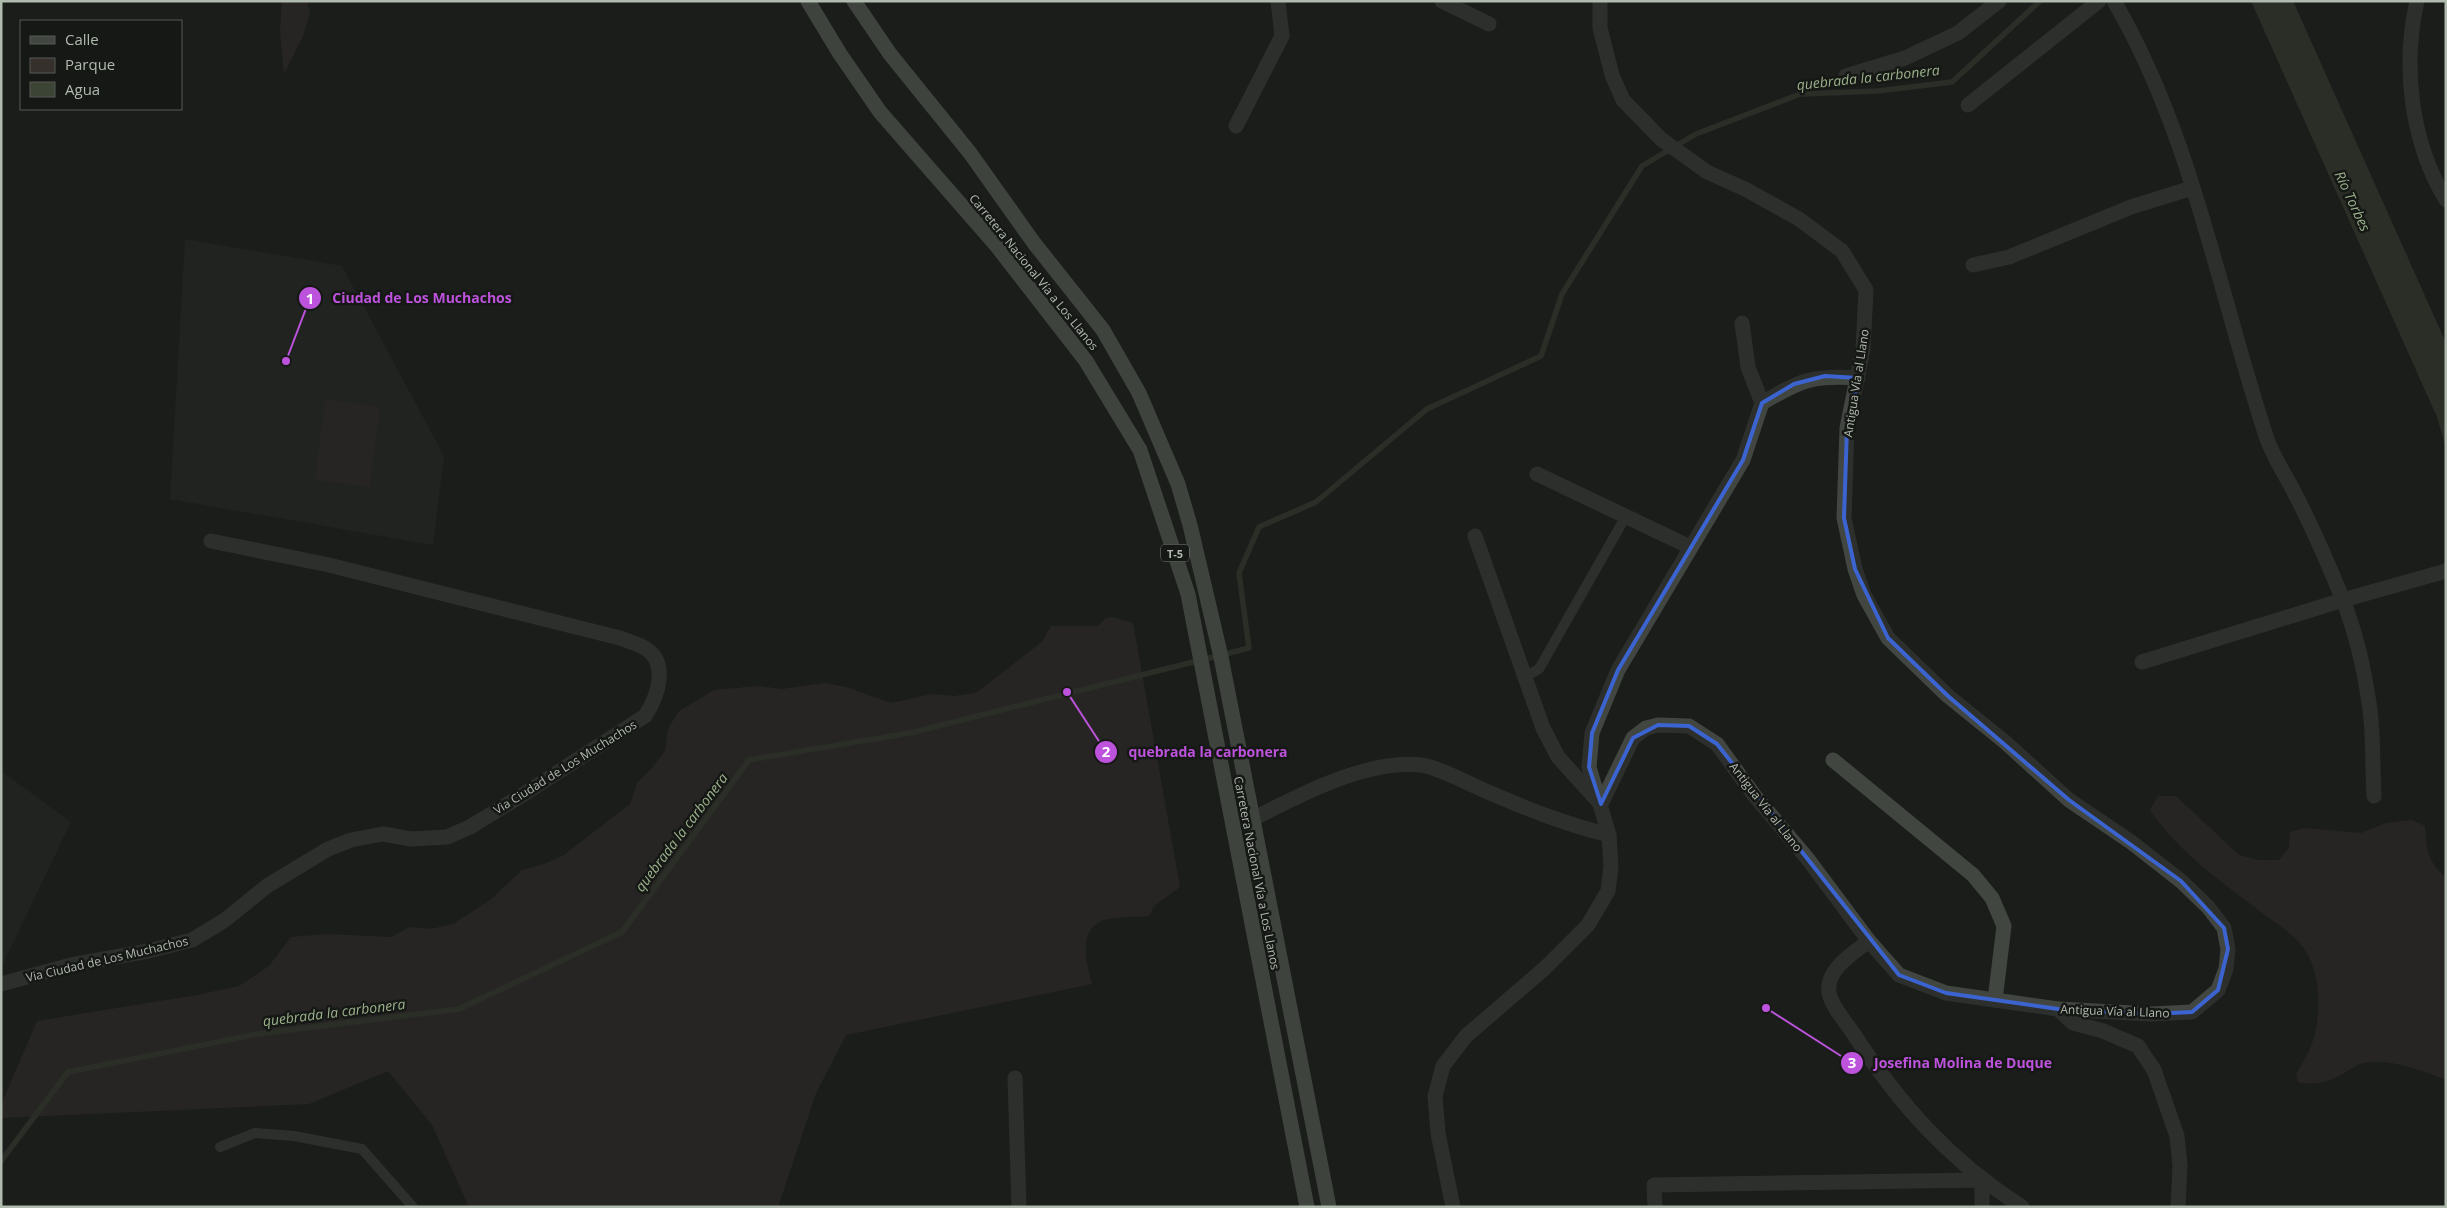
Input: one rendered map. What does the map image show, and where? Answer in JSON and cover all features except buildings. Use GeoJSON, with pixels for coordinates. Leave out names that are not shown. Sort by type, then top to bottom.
{"type":"FeatureCollection","features":[{"type":"Feature","properties":{"kind":"highway","name":"Carretera Nacional Vía a Los Llanos"},"geometry":{"type":"LineString","coordinates":[[808,1],[840,54],[880,112],[996,246],[1086,361],[1140,450],[1188,594],[1308,1207]]}},
{"type":"Feature","properties":{"kind":"highway","name":"Carretera Nacional Vía a Los Llanos"},"geometry":{"type":"LineString","coordinates":[[854,1],[890,54],[970,153],[1034,242],[1103,330],[1139,393],[1178,484],[1190,525],[1221,657],[1329,1207]]}},
{"type":"Feature","properties":{"kind":"street"},"geometry":{"type":"LineString","coordinates":[[1236,126],[1282,36],[1278,1]]}},
{"type":"Feature","properties":{"kind":"street"},"geometry":{"type":"LineString","coordinates":[[1442,1],[1489,24]]}},
{"type":"Feature","properties":{"kind":"street","name":"Antigua Vía al Llano"},"geometry":{"type":"LineString","coordinates":[[1600,1],[1600,28],[1612,75],[1624,100],[1661,139],[1707,172],[1745,189],[1799,219],[1842,251],[1866,290],[1864,331],[1858,378],[1847,428],[1844,518],[1855,570],[1864,595],[1888,638],[1948,696],[2005,742],[2070,800],[2131,842],[2180,881],[2208,907],[2224,928],[2228,949],[2226,969],[2218,990],[2192,1012],[2152,1014],[2058,1009],[1946,993],[1899,975],[1887,964],[1807,858],[1754,795],[1717,744],[1689,726],[1658,725],[1646,728],[1633,738],[1601,804]]}},
{"type":"Feature","properties":{"kind":"street"},"geometry":{"type":"LineString","coordinates":[[1846,76],[1905,58],[1958,33],[1999,1]]}},
{"type":"Feature","properties":{"kind":"street"},"geometry":{"type":"LineString","coordinates":[[1968,105],[2099,1]]}},
{"type":"Feature","properties":{"kind":"street"},"geometry":{"type":"LineString","coordinates":[[2114,1],[2138,44],[2167,113],[2218,269],[2270,450],[2293,489],[2343,600],[2357,642],[2370,704],[2374,796]]}},
{"type":"Feature","properties":{"kind":"street"},"geometry":{"type":"LineString","coordinates":[[2418,1],[2414,16],[2411,70],[2416,127],[2425,160],[2446,200]]}},
{"type":"Feature","properties":{"kind":"street"},"geometry":{"type":"LineString","coordinates":[[1973,265],[2009,257],[2131,208],[2192,188]]}},
{"type":"Feature","properties":{"kind":"street"},"geometry":{"type":"LineString","coordinates":[[1742,323],[1748,367],[1762,404]]}},
{"type":"Feature","properties":{"kind":"street"},"geometry":{"type":"LineString","coordinates":[[1453,1207],[1438,1133],[1435,1096],[1443,1066],[1466,1036],[1545,968],[1588,925],[1608,891],[1611,868],[1609,835],[1589,767],[1592,733],[1618,670],[1690,546],[1743,460],[1762,404],[1794,384],[1825,376],[1858,378]]}},
{"type":"Feature","properties":{"kind":"street"},"geometry":{"type":"LineString","coordinates":[[1537,474],[1690,546]]}},
{"type":"Feature","properties":{"kind":"street"},"geometry":{"type":"LineString","coordinates":[[1475,536],[1543,728],[1558,757],[1601,804]]}},
{"type":"Feature","properties":{"kind":"street","name":"Via Ciudad de Los Muchachos"},"geometry":{"type":"LineString","coordinates":[[1,984],[71,965],[192,940],[225,920],[267,886],[328,849],[351,840],[382,834],[411,839],[447,837],[470,827],[645,716],[655,701],[660,685],[656,660],[647,649],[620,638],[329,565],[211,541]]}},
{"type":"Feature","properties":{"kind":"street"},"geometry":{"type":"LineString","coordinates":[[2142,662],[2446,570]]}},
{"type":"Feature","properties":{"kind":"street"},"geometry":{"type":"LineString","coordinates":[[1833,760],[1973,875],[1992,898],[2004,926],[1995,1000]]}},
{"type":"Feature","properties":{"kind":"street"},"geometry":{"type":"LineString","coordinates":[[1253,819],[1288,800],[1353,774],[1395,765],[1422,765],[1566,824],[1609,835]]}},
{"type":"Feature","properties":{"kind":"street"},"geometry":{"type":"LineString","coordinates":[[1869,941],[1832,973],[1829,992],[1871,1061],[1939,1143],[1982,1180],[2022,1207]]}},
{"type":"Feature","properties":{"kind":"street"},"geometry":{"type":"LineString","coordinates":[[2058,1009],[2073,1023],[2103,1031],[2138,1046],[2154,1070],[2177,1136],[2180,1166],[2178,1207]]}},
{"type":"Feature","properties":{"kind":"street"},"geometry":{"type":"LineString","coordinates":[[1015,1078],[1019,1207]]}},
{"type":"Feature","properties":{"kind":"street"},"geometry":{"type":"LineString","coordinates":[[1654,1207],[1654,1185],[1982,1180]]}},
{"type":"Feature","properties":{"kind":"street"},"geometry":{"type":"LineString","coordinates":[[1982,1180],[1982,1207]]}},
{"type":"Feature","properties":{"kind":"lane"},"geometry":{"type":"LineString","coordinates":[[1526,676],[1539,668],[1626,516]]}},
{"type":"Feature","properties":{"kind":"lane"},"geometry":{"type":"LineString","coordinates":[[220,1147],[255,1133],[294,1136],[362,1149],[413,1207]]}},
{"type":"Feature","properties":{"kind":"highlighted area"},"geometry":{"type":"Polygon","coordinates":[[[1825,376],[1858,378],[1847,428],[1844,518],[1855,569],[1888,638],[1948,696],[2069,800],[2181,881],[2224,928],[2228,949],[2218,990],[2192,1012],[2152,1014],[2058,1009],[1946,993],[1899,975],[1717,744],[1689,726],[1658,725],[1633,738],[1601,804],[1589,767],[1592,733],[1618,670],[1743,460],[1762,403],[1794,384],[1825,376]]]}},
{"type":"Feature","properties":{"kind":"shaded area"},"geometry":{"type":"Polygon","coordinates":[[[185,239],[342,266],[444,456],[433,545],[170,499],[185,239]]]}},
{"type":"Feature","properties":{"kind":"shaded area"},"geometry":{"type":"Polygon","coordinates":[[[1,771],[71,822],[1,968],[1,771]]]}},
{"type":"Feature","properties":{"kind":"green space"},"geometry":{"type":"Polygon","coordinates":[[[282,1],[307,1],[310,13],[303,36],[284,74],[280,30],[282,1]]]}},
{"type":"Feature","properties":{"kind":"green space"},"geometry":{"type":"Polygon","coordinates":[[[325,399],[380,407],[370,487],[315,480],[325,399]]]}},
{"type":"Feature","properties":{"kind":"green space"},"geometry":{"type":"Polygon","coordinates":[[[1112,617],[1133,623],[1180,887],[1154,906],[1149,916],[1103,920],[1092,927],[1086,942],[1086,960],[1092,984],[846,1035],[816,1093],[778,1207],[469,1207],[432,1125],[388,1071],[309,1104],[1,1118],[1,1105],[37,1021],[197,995],[239,986],[269,966],[291,937],[327,934],[391,937],[410,927],[431,929],[453,924],[490,900],[522,870],[544,864],[564,855],[630,804],[637,783],[665,751],[668,729],[678,712],[714,690],[759,686],[782,689],[825,683],[846,687],[891,703],[932,694],[954,696],[976,693],[1042,642],[1051,626],[1098,626],[1106,618],[1112,617]]]}},
{"type":"Feature","properties":{"kind":"green space"},"geometry":{"type":"Polygon","coordinates":[[[2158,796],[2176,796],[2239,855],[2259,860],[2279,860],[2289,848],[2290,832],[2305,828],[2361,833],[2386,823],[2412,820],[2425,826],[2429,855],[2435,866],[2446,878],[2446,1080],[2405,1066],[2374,1062],[2359,1064],[2328,1081],[2311,1084],[2298,1082],[2296,1074],[2312,1044],[2317,1021],[2317,984],[2310,960],[2305,950],[2293,936],[2201,865],[2174,840],[2150,810],[2158,796]]]}},
{"type":"Feature","properties":{"kind":"water","name":"Río Torbes"},"geometry":{"type":"Polygon","coordinates":[[[2251,1],[2293,1],[2446,343],[2446,448],[2437,417],[2251,1]]]}},
{"type":"Feature","properties":{"kind":"waterway","name":"quebrada la carbonera"},"geometry":{"type":"LineString","coordinates":[[1,1161],[68,1072],[257,1034],[459,1009],[622,932],[749,760],[910,733],[1249,648],[1239,573],[1259,527],[1316,502],[1427,409],[1541,356],[1562,294],[1642,166],[1696,134],[1800,94],[1878,91],[1952,82],[2040,1]]}},
{"type":"Feature","properties":{"kind":"place","name":"Ciudad de Los Muchachos"},"geometry":{"type":"Point","coordinates":[286,361]}},
{"type":"Feature","properties":{"kind":"place","name":"quebrada la carbonera"},"geometry":{"type":"Point","coordinates":[1067,692]}},
{"type":"Feature","properties":{"kind":"place","name":"Josefina Molina de Duque"},"geometry":{"type":"Point","coordinates":[1766,1008]}}]}
